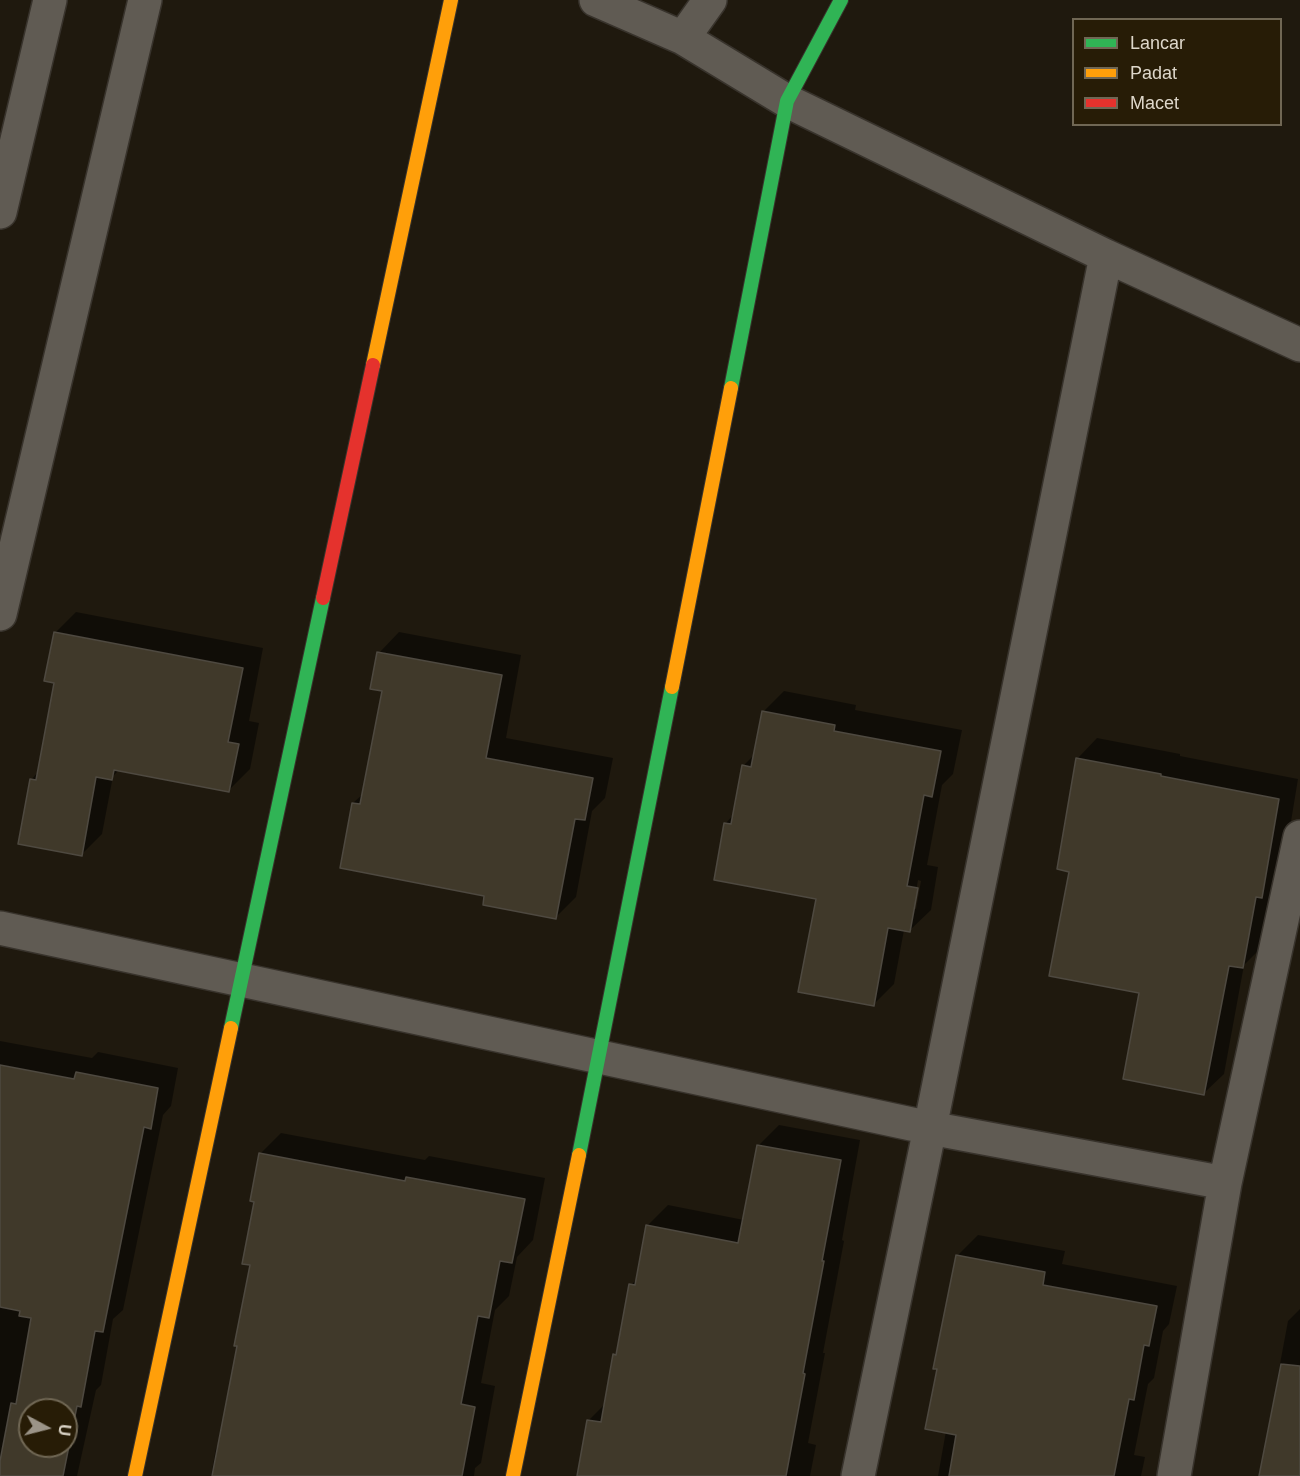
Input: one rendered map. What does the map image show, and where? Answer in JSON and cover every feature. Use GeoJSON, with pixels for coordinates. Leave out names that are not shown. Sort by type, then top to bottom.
{"type":"FeatureCollection","features":[{"type":"Feature","properties":{"kind":"street"},"geometry":{"type":"LineString","coordinates":[[0,212],[50,0]]}},
{"type":"Feature","properties":{"kind":"street"},"geometry":{"type":"LineString","coordinates":[[0,614],[145,0]]}},
{"type":"Feature","properties":{"kind":"street"},"geometry":{"type":"LineString","coordinates":[[135,1476],[451,0]]}},
{"type":"Feature","properties":{"kind":"street"},"geometry":{"type":"LineString","coordinates":[[596,0],[683,38],[787,101],[1106,256],[1300,345]]}},
{"type":"Feature","properties":{"kind":"street"},"geometry":{"type":"LineString","coordinates":[[683,38],[710,0]]}},
{"type":"Feature","properties":{"kind":"street"},"geometry":{"type":"LineString","coordinates":[[513,1476],[599,1057],[787,101],[841,0]]}},
{"type":"Feature","properties":{"kind":"street"},"geometry":{"type":"LineString","coordinates":[[858,1476],[1106,256]]}},
{"type":"Feature","properties":{"kind":"street"},"geometry":{"type":"LineString","coordinates":[[1174,1476],[1225,1183],[1300,837]]}},
{"type":"Feature","properties":{"kind":"street"},"geometry":{"type":"LineString","coordinates":[[0,928],[930,1128],[1225,1183]]}},
{"type":"Feature","properties":{"kind":"building"},"geometry":{"type":"Polygon","coordinates":[[[54,632],[243,668],[228,742],[239,744],[229,792],[114,770],[112,780],[96,777],[82,856],[18,844],[30,779],[36,780],[54,683],[44,681],[54,632]]]}},
{"type":"Feature","properties":{"kind":"building"},"geometry":{"type":"Polygon","coordinates":[[[377,652],[502,675],[486,758],[593,778],[585,820],[575,819],[556,919],[483,905],[484,896],[340,868],[352,803],[360,804],[382,691],[370,689],[377,652]]]}},
{"type":"Feature","properties":{"kind":"building"},"geometry":{"type":"Polygon","coordinates":[[[762,711],[835,725],[834,731],[941,751],[932,797],[924,795],[907,886],[918,888],[910,932],[888,928],[874,1006],[798,992],[816,899],[714,880],[724,823],[731,824],[742,765],[751,767],[762,711]]]}},
{"type":"Feature","properties":{"kind":"building"},"geometry":{"type":"Polygon","coordinates":[[[1076,758],[1279,799],[1262,898],[1256,897],[1243,968],[1229,966],[1204,1095],[1123,1079],[1139,993],[1049,976],[1069,872],[1057,869],[1076,758]]]}},
{"type":"Feature","properties":{"kind":"building"},"geometry":{"type":"Polygon","coordinates":[[[0,1065],[74,1079],[76,1072],[158,1088],[151,1129],[144,1127],[103,1332],[95,1331],[81,1407],[78,1406],[78,1398],[18,1398],[18,1458],[67,1458],[63,1476],[0,1476],[0,1461],[11,1403],[16,1404],[31,1318],[19,1316],[20,1311],[0,1307],[0,1065]]]}},
{"type":"Feature","properties":{"kind":"building"},"geometry":{"type":"Polygon","coordinates":[[[757,1145],[841,1160],[786,1476],[577,1476],[587,1420],[601,1422],[613,1354],[616,1355],[629,1284],[635,1285],[646,1225],[738,1243],[757,1145]]]}},
{"type":"Feature","properties":{"kind":"building"},"geometry":{"type":"Polygon","coordinates":[[[259,1153],[405,1181],[406,1177],[525,1199],[512,1263],[500,1261],[489,1318],[478,1316],[461,1404],[475,1407],[462,1476],[212,1476],[250,1265],[242,1264],[254,1202],[250,1201],[259,1153]]]}},
{"type":"Feature","properties":{"kind":"building"},"geometry":{"type":"Polygon","coordinates":[[[956,1255],[1045,1272],[1043,1285],[1157,1306],[1149,1346],[1144,1345],[1134,1400],[1129,1399],[1114,1476],[949,1476],[956,1435],[925,1429],[937,1369],[933,1369],[956,1255]]]}},
{"type":"Feature","properties":{"kind":"building"},"geometry":{"type":"Polygon","coordinates":[[[1281,1364],[1300,1366],[1300,1476],[1259,1476],[1281,1364]]]}},
{"type":"Feature","properties":{"kind":"traffic: fast"},"geometry":{"type":"LineString","coordinates":[[731,388],[787,101],[841,0]]}},
{"type":"Feature","properties":{"kind":"traffic: fast"},"geometry":{"type":"LineString","coordinates":[[231,1028],[323,598]]}},
{"type":"Feature","properties":{"kind":"traffic: fast"},"geometry":{"type":"LineString","coordinates":[[579,1155],[672,687]]}},
{"type":"Feature","properties":{"kind":"traffic: slow"},"geometry":{"type":"LineString","coordinates":[[373,365],[451,0]]}},
{"type":"Feature","properties":{"kind":"traffic: slow"},"geometry":{"type":"LineString","coordinates":[[672,687],[731,388]]}},
{"type":"Feature","properties":{"kind":"traffic: slow"},"geometry":{"type":"LineString","coordinates":[[135,1476],[231,1028]]}},
{"type":"Feature","properties":{"kind":"traffic: slow"},"geometry":{"type":"LineString","coordinates":[[513,1476],[579,1155]]}},
{"type":"Feature","properties":{"kind":"traffic: jam"},"geometry":{"type":"LineString","coordinates":[[323,598],[373,365]]}}]}
